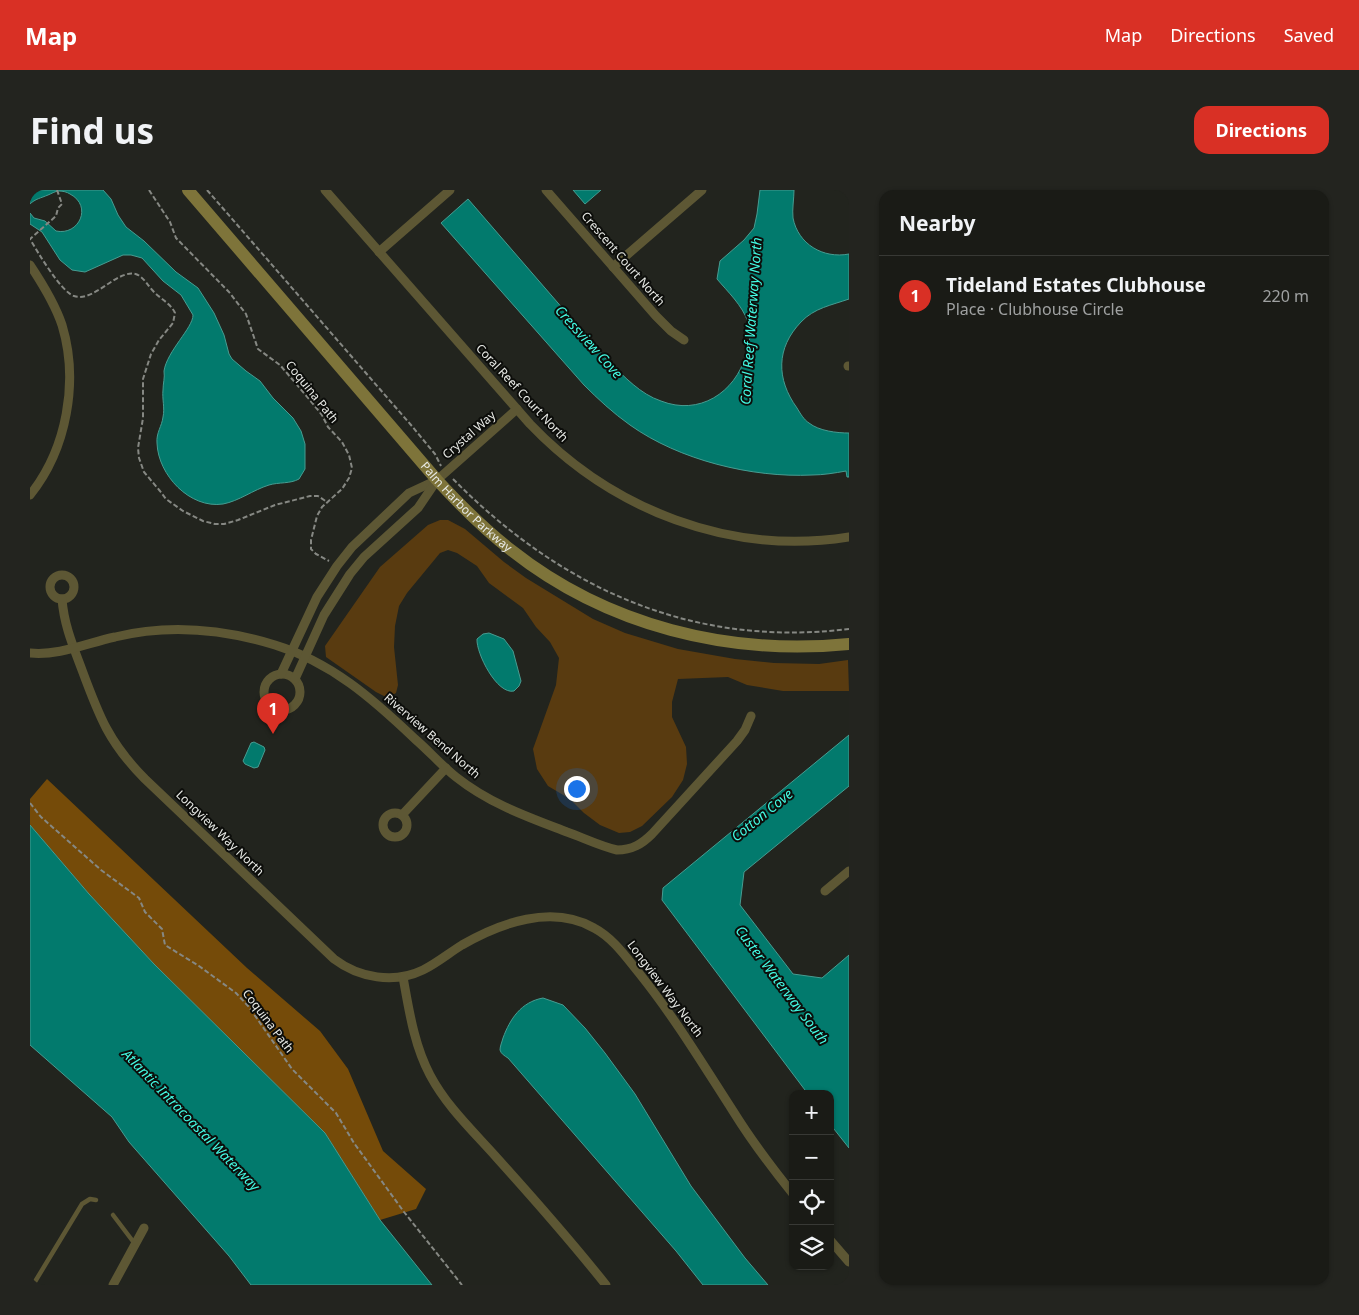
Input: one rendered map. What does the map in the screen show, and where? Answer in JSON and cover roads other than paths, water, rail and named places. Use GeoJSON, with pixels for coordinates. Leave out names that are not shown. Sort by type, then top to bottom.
{"type":"FeatureCollection","features":[{"type":"Feature","properties":{"kind":"street","name":"Palm Harbor Parkway"},"geometry":{"type":"LineString","coordinates":[[188,190],[437,480],[476,520],[525,561],[571,590],[626,616],[686,634],[739,644],[780,647],[849,644]]}},
{"type":"Feature","properties":{"kind":"street","name":"Coral Reef Court North"},"geometry":{"type":"LineString","coordinates":[[325,190],[517,409],[552,446],[589,476],[627,499],[665,517],[716,532],[762,539],[808,541],[849,537]]}},
{"type":"Feature","properties":{"kind":"street"},"geometry":{"type":"LineString","coordinates":[[379,252],[450,190]]}},
{"type":"Feature","properties":{"kind":"street","name":"Crescent Court North"},"geometry":{"type":"LineString","coordinates":[[546,190],[662,322],[684,340]]}},
{"type":"Feature","properties":{"kind":"street"},"geometry":{"type":"LineString","coordinates":[[613,267],[702,190]]}},
{"type":"Feature","properties":{"kind":"street"},"geometry":{"type":"LineString","coordinates":[[30,264],[52,301],[62,324],[67,346],[69,381],[62,434],[45,473],[30,495]]}},
{"type":"Feature","properties":{"kind":"street","name":"Crystal Way"},"geometry":{"type":"LineString","coordinates":[[437,480],[517,409]]}},
{"type":"Feature","properties":{"kind":"street"},"geometry":{"type":"LineString","coordinates":[[281,674],[317,597],[352,547],[409,493],[437,480]]}},
{"type":"Feature","properties":{"kind":"street"},"geometry":{"type":"LineString","coordinates":[[295,679],[324,615],[350,574],[364,557],[418,508],[437,480]]}},
{"type":"Feature","properties":{"kind":"street"},"geometry":{"type":"LineString","coordinates":[[383,517],[395,530]]}},
{"type":"Feature","properties":{"kind":"street","name":"Longview Way North"},"geometry":{"type":"LineString","coordinates":[[62,599],[66,626],[74,648],[105,728],[120,751],[139,773],[334,959],[347,968],[362,974],[383,978],[403,977],[424,970],[461,946],[484,934],[532,918],[559,916],[577,920],[594,928],[606,936],[618,948],[659,998],[689,1040],[743,1126],[789,1189]]}},
{"type":"Feature","properties":{"kind":"street","name":"Riverview Bend North"},"geometry":{"type":"LineString","coordinates":[[30,653],[51,653],[133,633],[180,629],[228,634],[275,645],[305,657],[355,686],[394,719],[456,777],[480,794],[509,810],[617,850],[626,850],[641,843],[658,827],[737,741],[745,730],[751,716]]}},
{"type":"Feature","properties":{"kind":"street"},"geometry":{"type":"LineString","coordinates":[[281,674],[295,679],[301,690],[296,704],[286,709],[274,708],[266,699],[265,688],[270,678],[281,674]]}},
{"type":"Feature","properties":{"kind":"street"},"geometry":{"type":"LineString","coordinates":[[402,815],[446,768]]}},
{"type":"Feature","properties":{"kind":"street"},"geometry":{"type":"LineString","coordinates":[[825,891],[849,871]]}},
{"type":"Feature","properties":{"kind":"street"},"geometry":{"type":"LineString","coordinates":[[403,977],[416,1042],[437,1088],[460,1119],[512,1174],[606,1285]]}},
{"type":"Feature","properties":{"kind":"street"},"geometry":{"type":"LineString","coordinates":[[113,1285],[144,1228]]}},
{"type":"Feature","properties":{"kind":"street"},"geometry":{"type":"LineString","coordinates":[[834,1245],[849,1262]]}},
{"type":"Feature","properties":{"kind":"lane"},"geometry":{"type":"LineString","coordinates":[[33,1285],[82,1204],[90,1199],[96,1200]]}},
{"type":"Feature","properties":{"kind":"lane"},"geometry":{"type":"LineString","coordinates":[[113,1215],[136,1244]]}},
{"type":"Feature","properties":{"kind":"water"},"geometry":{"type":"Polygon","coordinates":[[[30,190],[103,190],[111,199],[126,227],[144,241],[176,272],[198,288],[214,313],[232,359],[260,381],[273,398],[293,418],[301,431],[305,444],[305,469],[299,479],[292,482],[269,485],[223,504],[199,501],[178,487],[163,467],[157,439],[164,414],[163,387],[166,363],[189,326],[193,315],[181,295],[163,281],[142,258],[123,255],[85,272],[72,270],[60,260],[42,232],[30,224],[30,213],[34,218],[45,221],[56,231],[64,231],[77,225],[82,212],[81,206],[77,199],[70,194],[59,191],[30,204],[30,190]]]}},
{"type":"Feature","properties":{"kind":"water"},"geometry":{"type":"Polygon","coordinates":[[[573,190],[601,190],[585,204],[573,190]]]}},
{"type":"Feature","properties":{"kind":"water"},"geometry":{"type":"Polygon","coordinates":[[[760,190],[794,190],[793,218],[800,235],[806,242],[821,252],[839,255],[849,254],[849,299],[817,310],[801,322],[787,342],[783,353],[782,375],[790,397],[805,420],[823,430],[849,433],[849,477],[847,477],[846,471],[820,475],[789,475],[741,470],[693,457],[649,437],[618,416],[584,385],[441,223],[468,199],[609,362],[627,379],[653,398],[675,405],[689,405],[702,403],[714,398],[724,390],[741,369],[746,355],[750,338],[748,322],[738,304],[717,279],[720,261],[744,240],[754,228],[760,190]]]}},
{"type":"Feature","properties":{"kind":"water"},"geometry":{"type":"Polygon","coordinates":[[[489,633],[504,639],[513,651],[521,681],[514,691],[501,687],[489,672],[480,654],[477,639],[483,634],[489,633]]]}},
{"type":"Feature","properties":{"kind":"water"},"geometry":{"type":"Polygon","coordinates":[[[849,735],[849,786],[744,872],[740,905],[793,974],[822,978],[849,955],[849,1148],[834,1129],[834,1090],[805,1090],[662,900],[663,888],[849,735]]]}},
{"type":"Feature","properties":{"kind":"water"},"geometry":{"type":"Polygon","coordinates":[[[254,742],[264,747],[265,750],[258,767],[254,768],[243,761],[251,743],[254,742]]]}},
{"type":"Feature","properties":{"kind":"water","name":"Atlantic Intracoastal Waterway"},"geometry":{"type":"Polygon","coordinates":[[[30,825],[89,894],[154,964],[325,1133],[380,1220],[432,1285],[251,1285],[229,1256],[129,1142],[112,1117],[30,1045],[30,825]]]}},
{"type":"Feature","properties":{"kind":"water"},"geometry":{"type":"Polygon","coordinates":[[[543,998],[563,1005],[605,1053],[635,1094],[691,1186],[745,1258],[768,1285],[703,1285],[676,1251],[508,1058],[501,1053],[500,1048],[503,1038],[517,1012],[528,1003],[543,998]]]}},
{"type":"Feature","properties":{"kind":"place","name":"Tideland Estates Clubhouse"},"geometry":{"type":"Point","coordinates":[273,734]}},
{"type":"Feature","properties":{"kind":"water label","name":"Coral Reef Waterway North"},"geometry":{"type":"Point","coordinates":[751,321]}},
{"type":"Feature","properties":{"kind":"water label","name":"Cressview Cove"},"geometry":{"type":"Point","coordinates":[589,342]}},
{"type":"Feature","properties":{"kind":"water label","name":"Cotton Cove"},"geometry":{"type":"Point","coordinates":[762,815]}},
{"type":"Feature","properties":{"kind":"water label","name":"Custer Waterway South"},"geometry":{"type":"Point","coordinates":[782,985]}}]}
